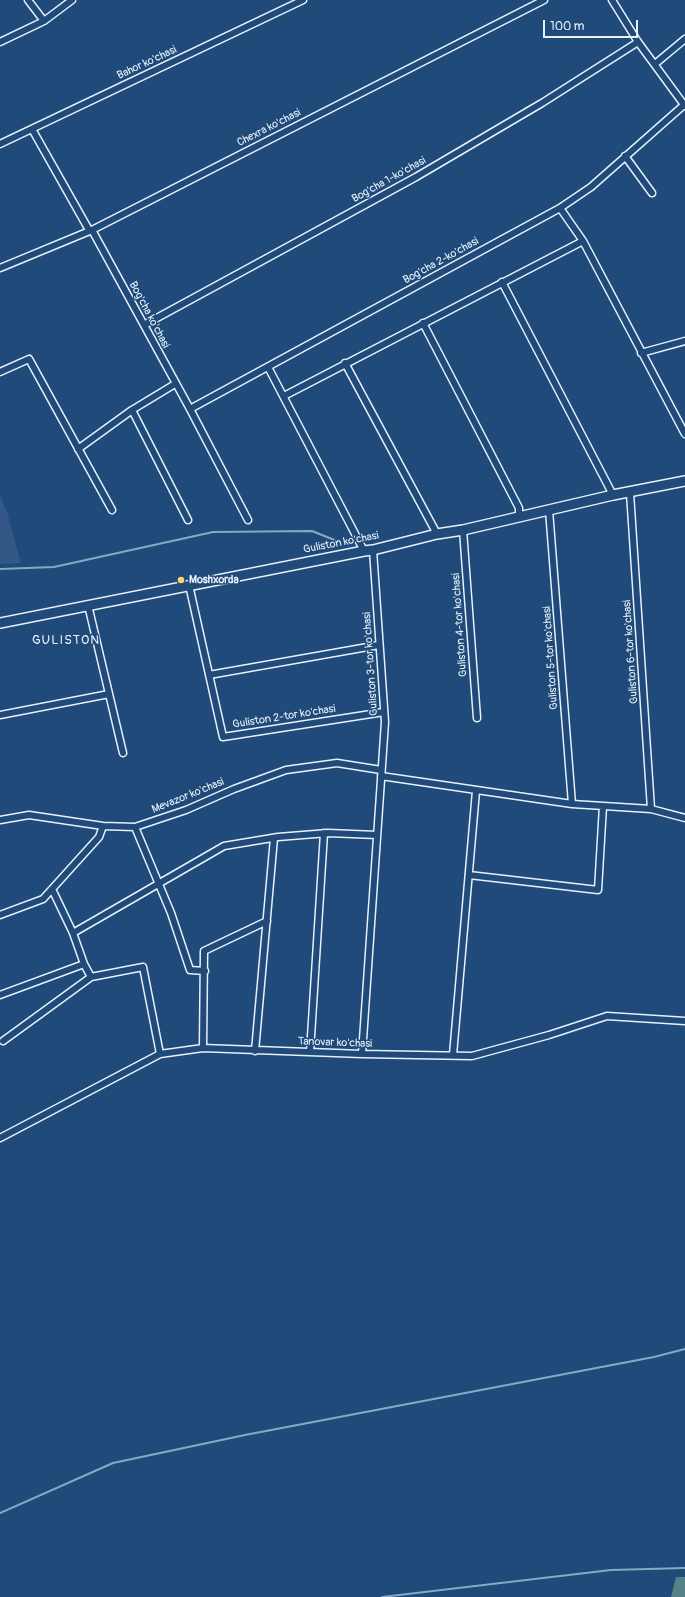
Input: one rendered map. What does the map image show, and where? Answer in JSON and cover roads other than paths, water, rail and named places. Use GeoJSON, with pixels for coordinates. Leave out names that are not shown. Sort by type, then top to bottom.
{"type":"FeatureCollection","features":[{"type":"Feature","properties":{"kind":"main road","name":"Guliston ko'chasi"},"geometry":{"type":"LineString","coordinates":[[0,623],[368,550],[436,534],[464,530],[613,495],[685,482]]}},
{"type":"Feature","properties":{"kind":"street"},"geometry":{"type":"LineString","coordinates":[[28,0],[44,21]]}},
{"type":"Feature","properties":{"kind":"street"},"geometry":{"type":"LineString","coordinates":[[0,42],[44,21],[72,0]]}},
{"type":"Feature","properties":{"kind":"street","name":"Bahor ko'chasi"},"geometry":{"type":"LineString","coordinates":[[0,144],[303,0]]}},
{"type":"Feature","properties":{"kind":"street","name":"Chexra ko'chasi"},"geometry":{"type":"LineString","coordinates":[[0,268],[90,230],[544,0]]}},
{"type":"Feature","properties":{"kind":"street"},"geometry":{"type":"LineString","coordinates":[[612,0],[638,42],[684,105]]}},
{"type":"Feature","properties":{"kind":"street"},"geometry":{"type":"LineString","coordinates":[[655,64],[685,39]]}},
{"type":"Feature","properties":{"kind":"street","name":"Bog'cha 1-ko'chasi"},"geometry":{"type":"LineString","coordinates":[[144,325],[416,177],[542,103],[638,42]]}},
{"type":"Feature","properties":{"kind":"street","name":"Bog'cha 2-ko'chasi"},"geometry":{"type":"LineString","coordinates":[[190,409],[560,208],[591,187],[684,105]]}},
{"type":"Feature","properties":{"kind":"street","name":"Bog'cha ko'chasi"},"geometry":{"type":"LineString","coordinates":[[32,129],[144,325],[248,520]]}},
{"type":"Feature","properties":{"kind":"street"},"geometry":{"type":"LineString","coordinates":[[625,156],[652,193]]}},
{"type":"Feature","properties":{"kind":"street"},"geometry":{"type":"LineString","coordinates":[[560,208],[583,240],[641,353],[685,434]]}},
{"type":"Feature","properties":{"kind":"street"},"geometry":{"type":"LineString","coordinates":[[284,396],[583,240]]}},
{"type":"Feature","properties":{"kind":"street"},"geometry":{"type":"LineString","coordinates":[[502,282],[613,495]]}},
{"type":"Feature","properties":{"kind":"street"},"geometry":{"type":"LineString","coordinates":[[423,324],[519,508],[519,517]]}},
{"type":"Feature","properties":{"kind":"street"},"geometry":{"type":"LineString","coordinates":[[641,353],[685,341]]}},
{"type":"Feature","properties":{"kind":"street"},"geometry":{"type":"LineString","coordinates":[[0,372],[29,360],[112,510]]}},
{"type":"Feature","properties":{"kind":"street"},"geometry":{"type":"LineString","coordinates":[[345,363],[436,534]]}},
{"type":"Feature","properties":{"kind":"street"},"geometry":{"type":"LineString","coordinates":[[268,367],[368,550]]}},
{"type":"Feature","properties":{"kind":"street"},"geometry":{"type":"LineString","coordinates":[[78,449],[132,410],[175,384]]}},
{"type":"Feature","properties":{"kind":"street"},"geometry":{"type":"LineString","coordinates":[[132,410],[188,520]]}},
{"type":"Feature","properties":{"kind":"street","name":"Guliston 6-tor ko'chasi"},"geometry":{"type":"LineString","coordinates":[[630,493],[651,809]]}},
{"type":"Feature","properties":{"kind":"street","name":"Guliston 5-tor ko'chasi"},"geometry":{"type":"LineString","coordinates":[[549,510],[572,804]]}},
{"type":"Feature","properties":{"kind":"street","name":"Guliston 4-tor ko'chasi"},"geometry":{"type":"LineString","coordinates":[[464,530],[477,718]]}},
{"type":"Feature","properties":{"kind":"street","name":"Guliston 3-tor ko'chasi"},"geometry":{"type":"LineString","coordinates":[[362,1054],[384,712],[379,645],[368,550]]}},
{"type":"Feature","properties":{"kind":"street","name":"Guliston 2-tor ko'chasi"},"geometry":{"type":"LineString","coordinates":[[189,585],[223,737],[384,712]]}},
{"type":"Feature","properties":{"kind":"street"},"geometry":{"type":"LineString","coordinates":[[88,605],[123,753]]}},
{"type":"Feature","properties":{"kind":"street"},"geometry":{"type":"LineString","coordinates":[[209,675],[379,645]]}},
{"type":"Feature","properties":{"kind":"street"},"geometry":{"type":"LineString","coordinates":[[0,715],[109,694]]}},
{"type":"Feature","properties":{"kind":"street","name":"Mevazor ko'chasi"},"geometry":{"type":"LineString","coordinates":[[0,820],[29,815],[103,826],[135,827],[186,810],[234,788],[286,770],[337,763],[476,791],[572,804],[651,809],[685,818]]}},
{"type":"Feature","properties":{"kind":"street"},"geometry":{"type":"LineString","coordinates":[[453,1056],[476,791]]}},
{"type":"Feature","properties":{"kind":"street"},"geometry":{"type":"LineString","coordinates":[[469,875],[598,890],[603,806]]}},
{"type":"Feature","properties":{"kind":"street"},"geometry":{"type":"LineString","coordinates":[[0,915],[43,899],[99,838],[103,826]]}},
{"type":"Feature","properties":{"kind":"street"},"geometry":{"type":"LineString","coordinates":[[135,827],[181,940],[190,970],[205,971]]}},
{"type":"Feature","properties":{"kind":"street"},"geometry":{"type":"LineString","coordinates":[[310,1052],[324,833]]}},
{"type":"Feature","properties":{"kind":"street"},"geometry":{"type":"LineString","coordinates":[[73,933],[224,846],[274,838],[324,833],[377,835]]}},
{"type":"Feature","properties":{"kind":"street"},"geometry":{"type":"LineString","coordinates":[[255,1051],[274,838]]}},
{"type":"Feature","properties":{"kind":"street"},"geometry":{"type":"LineString","coordinates":[[52,889],[73,933],[84,964],[91,977]]}},
{"type":"Feature","properties":{"kind":"street"},"geometry":{"type":"LineString","coordinates":[[203,1048],[205,971],[204,951],[267,921]]}},
{"type":"Feature","properties":{"kind":"street"},"geometry":{"type":"LineString","coordinates":[[0,995],[84,964]]}},
{"type":"Feature","properties":{"kind":"street"},"geometry":{"type":"LineString","coordinates":[[3,1041],[91,977],[143,966],[160,1054]]}},
{"type":"Feature","properties":{"kind":"street","name":"Tanovar ko'chasi"},"geometry":{"type":"LineString","coordinates":[[0,1138],[160,1054],[203,1048],[255,1051],[472,1056],[549,1035],[607,1016],[685,1021]]}},
{"type":"Feature","properties":{"kind":"waterway"},"geometry":{"type":"LineString","coordinates":[[0,569],[54,567],[213,532],[312,531],[337,541]]}},
{"type":"Feature","properties":{"kind":"waterway"},"geometry":{"type":"LineString","coordinates":[[0,1513],[113,1463],[245,1435],[654,1357],[685,1349]]}},
{"type":"Feature","properties":{"kind":"waterway"},"geometry":{"type":"LineString","coordinates":[[382,1597],[611,1570],[685,1568]]}},
{"type":"Feature","properties":{"kind":"place","name":"Moshxorda"},"geometry":{"type":"Point","coordinates":[181,580]}},
{"type":"Feature","properties":{"kind":"district","name":"GULISTON"},"geometry":{"type":"Point","coordinates":[66,641]}}]}
